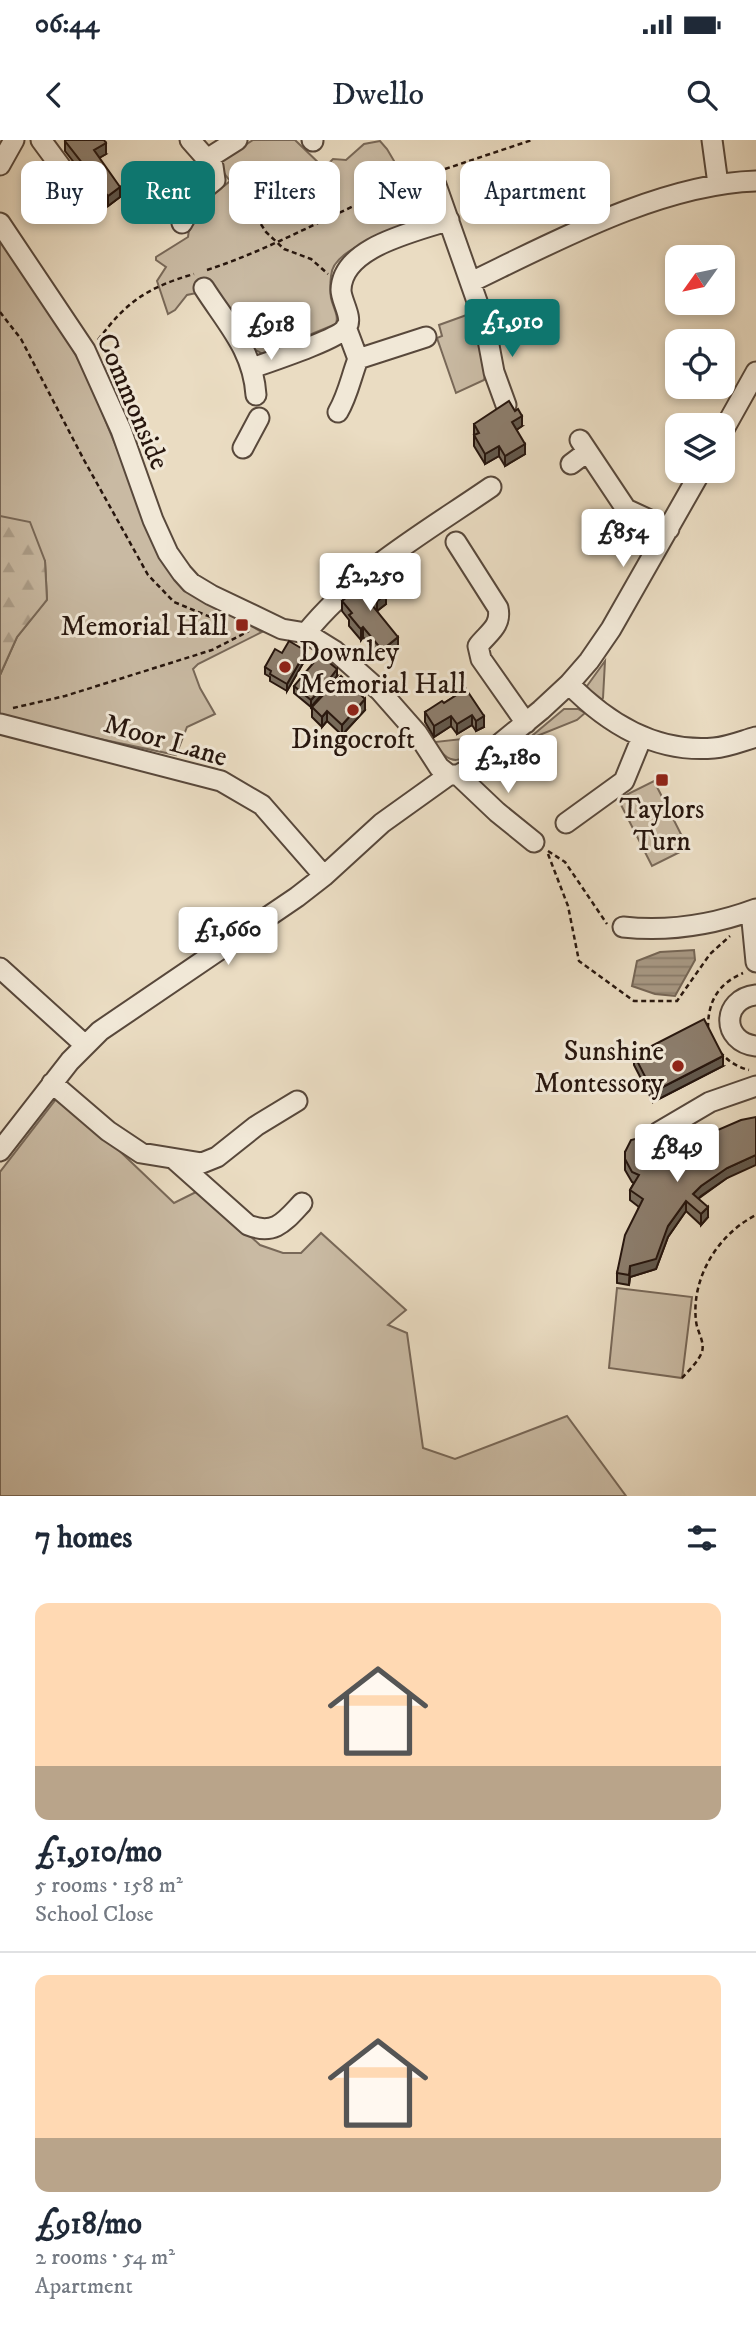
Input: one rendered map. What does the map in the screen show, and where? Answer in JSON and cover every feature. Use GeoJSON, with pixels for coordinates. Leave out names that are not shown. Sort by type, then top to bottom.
{"type":"FeatureCollection","features":[{"type":"Feature","properties":{"kind":"street"},"geometry":{"type":"LineString","coordinates":[[0,165],[14,140]]}},
{"type":"Feature","properties":{"kind":"street"},"geometry":{"type":"LineString","coordinates":[[41,140],[56,161]]}},
{"type":"Feature","properties":{"kind":"street"},"geometry":{"type":"LineString","coordinates":[[190,140],[206,161]]}},
{"type":"Feature","properties":{"kind":"street"},"geometry":{"type":"LineString","coordinates":[[215,165],[237,140]]}},
{"type":"Feature","properties":{"kind":"street"},"geometry":{"type":"LineString","coordinates":[[712,140],[718,184]]}},
{"type":"Feature","properties":{"kind":"street"},"geometry":{"type":"LineString","coordinates":[[471,282],[558,240],[629,211],[680,193],[718,184],[756,181]]}},
{"type":"Feature","properties":{"kind":"street"},"geometry":{"type":"LineString","coordinates":[[446,212],[485,324],[494,372],[506,405]]}},
{"type":"Feature","properties":{"kind":"street"},"geometry":{"type":"LineString","coordinates":[[252,368],[331,338],[346,327],[349,320],[341,289],[349,266],[358,257],[379,246],[449,220]]}},
{"type":"Feature","properties":{"kind":"street","name":"Commonside"},"geometry":{"type":"LineString","coordinates":[[0,223],[87,354],[121,430],[153,520],[168,553],[182,573],[256,626]]}},
{"type":"Feature","properties":{"kind":"street"},"geometry":{"type":"LineString","coordinates":[[204,288],[243,345],[252,368],[256,393]]}},
{"type":"Feature","properties":{"kind":"street"},"geometry":{"type":"LineString","coordinates":[[338,412],[348,396],[349,384],[358,359],[346,327]]}},
{"type":"Feature","properties":{"kind":"street"},"geometry":{"type":"LineString","coordinates":[[358,359],[426,337]]}},
{"type":"Feature","properties":{"kind":"street"},"geometry":{"type":"LineString","coordinates":[[733,413],[756,372]]}},
{"type":"Feature","properties":{"kind":"street"},"geometry":{"type":"LineString","coordinates":[[243,448],[259,418]]}},
{"type":"Feature","properties":{"kind":"street"},"geometry":{"type":"LineString","coordinates":[[571,464],[584,446],[626,509],[669,529]]}},
{"type":"Feature","properties":{"kind":"street"},"geometry":{"type":"LineString","coordinates":[[0,1151],[52,1083],[100,1031],[281,908],[324,876],[382,823],[454,775],[469,769],[569,684],[611,629],[694,483]]}},
{"type":"Feature","properties":{"kind":"street"},"geometry":{"type":"LineString","coordinates":[[306,634],[324,611],[355,584],[491,487]]}},
{"type":"Feature","properties":{"kind":"street"},"geometry":{"type":"LineString","coordinates":[[456,542],[498,608],[500,618],[495,628],[478,646],[481,659],[526,723]]}},
{"type":"Feature","properties":{"kind":"street"},"geometry":{"type":"LineString","coordinates":[[256,626],[306,634],[335,651],[380,691],[417,733],[439,767],[454,775],[540,846]]}},
{"type":"Feature","properties":{"kind":"street"},"geometry":{"type":"LineString","coordinates":[[569,684],[600,713],[642,737],[690,749],[716,748],[756,739]]}},
{"type":"Feature","properties":{"kind":"street","name":"Moor Lane"},"geometry":{"type":"LineString","coordinates":[[0,724],[221,781],[262,806],[324,876]]}},
{"type":"Feature","properties":{"kind":"street"},"geometry":{"type":"LineString","coordinates":[[565,823],[624,781],[642,737]]}},
{"type":"Feature","properties":{"kind":"street"},"geometry":{"type":"LineString","coordinates":[[623,927],[670,929],[703,924],[754,910],[756,962]]}},
{"type":"Feature","properties":{"kind":"street"},"geometry":{"type":"LineString","coordinates":[[0,968],[85,1045]]}},
{"type":"Feature","properties":{"kind":"street"},"geometry":{"type":"LineString","coordinates":[[756,990],[736,1003],[730,1023],[735,1036],[756,1046]]}},
{"type":"Feature","properties":{"kind":"street"},"geometry":{"type":"LineString","coordinates":[[52,1083],[108,1131],[141,1153],[202,1163],[231,1149],[256,1126],[297,1101]]}},
{"type":"Feature","properties":{"kind":"street"},"geometry":{"type":"LineString","coordinates":[[659,1132],[710,1102],[756,1086]]}},
{"type":"Feature","properties":{"kind":"street"},"geometry":{"type":"LineString","coordinates":[[175,1160],[248,1225],[256,1228],[274,1228],[282,1224],[302,1203]]}},
{"type":"Feature","properties":{"kind":"path"},"geometry":{"type":"LineString","coordinates":[[446,171],[484,154],[532,140]]}},
{"type":"Feature","properties":{"kind":"path"},"geometry":{"type":"LineString","coordinates":[[215,170],[233,185],[266,232],[284,248],[315,262],[332,280]]}},
{"type":"Feature","properties":{"kind":"path"},"geometry":{"type":"LineString","coordinates":[[87,354],[103,332],[134,300],[149,290],[169,281],[227,264],[354,206]]}},
{"type":"Feature","properties":{"kind":"path"},"geometry":{"type":"LineString","coordinates":[[0,312],[21,339],[148,575],[174,602],[256,626]]}},
{"type":"Feature","properties":{"kind":"path"},"geometry":{"type":"LineString","coordinates":[[13,708],[65,696],[212,650],[256,626]]}},
{"type":"Feature","properties":{"kind":"path"},"geometry":{"type":"LineString","coordinates":[[540,846],[568,906],[579,961],[634,1001],[677,1001],[710,954],[735,931]]}},
{"type":"Feature","properties":{"kind":"path"},"geometry":{"type":"LineString","coordinates":[[682,1378],[701,1354],[703,1345],[696,1322],[696,1311],[698,1291],[710,1256],[726,1236],[756,1215]]}},
{"type":"Feature","properties":{"kind":"green space"},"geometry":{"type":"Polygon","coordinates":[[[253,140],[295,140],[317,161],[229,161],[229,180],[221,169],[221,161],[253,140]]]}},
{"type":"Feature","properties":{"kind":"green space"},"geometry":{"type":"Polygon","coordinates":[[[380,141],[394,161],[354,161],[354,224],[417,224],[385,234],[355,248],[334,265],[331,295],[336,324],[263,354],[254,349],[250,340],[247,341],[201,292],[187,295],[175,310],[168,314],[157,281],[166,267],[156,260],[156,257],[188,237],[190,224],[215,224],[215,188],[229,182],[229,224],[340,224],[340,161],[331,161],[346,160],[364,144],[380,141]]]}},
{"type":"Feature","properties":{"kind":"green space"},"geometry":{"type":"Polygon","coordinates":[[[0,238],[69,342],[90,383],[156,544],[194,595],[262,632],[193,669],[215,714],[187,727],[176,755],[0,718],[0,675],[17,637],[47,599],[45,561],[0,516],[0,238]]]}},
{"type":"Feature","properties":{"kind":"green space"},"geometry":{"type":"Polygon","coordinates":[[[472,313],[481,337],[486,372],[484,380],[456,393],[437,338],[442,336],[439,325],[472,313]]]}},
{"type":"Feature","properties":{"kind":"green space"},"geometry":{"type":"Polygon","coordinates":[[[0,516],[30,522],[45,561],[47,600],[17,637],[0,675],[0,516]]]}},
{"type":"Feature","properties":{"kind":"green space"},"geometry":{"type":"Polygon","coordinates":[[[605,661],[603,698],[597,702],[587,691],[587,686],[605,661]]]}},
{"type":"Feature","properties":{"kind":"green space"},"geometry":{"type":"Polygon","coordinates":[[[564,709],[578,709],[585,713],[577,720],[527,740],[564,709]]]}},
{"type":"Feature","properties":{"kind":"green space"},"geometry":{"type":"Polygon","coordinates":[[[480,737],[482,747],[456,760],[445,756],[435,742],[480,737]]]}},
{"type":"Feature","properties":{"kind":"green space"},"geometry":{"type":"Polygon","coordinates":[[[654,781],[688,848],[652,866],[618,799],[654,781]]]}},
{"type":"Feature","properties":{"kind":"green space"},"geometry":{"type":"Polygon","coordinates":[[[60,1094],[174,1203],[200,1190],[260,1245],[283,1253],[301,1253],[321,1233],[406,1310],[388,1325],[407,1333],[423,1448],[455,1459],[567,1416],[626,1496],[0,1496],[0,1172],[60,1094]]]}},
{"type":"Feature","properties":{"kind":"green space"},"geometry":{"type":"Polygon","coordinates":[[[617,1288],[692,1297],[682,1378],[609,1368],[617,1288]]]}},
{"type":"Feature","properties":{"kind":"shaded area"},"geometry":{"type":"Polygon","coordinates":[[[694,950],[695,960],[675,996],[655,994],[632,986],[637,961],[660,952],[694,950]]]}},
{"type":"Feature","properties":{"kind":"building"},"geometry":{"type":"Polygon","coordinates":[[[104,140],[106,143],[94,150],[102,161],[81,161],[65,141],[104,140]]]}},
{"type":"Feature","properties":{"kind":"building"},"geometry":{"type":"Polygon","coordinates":[[[107,168],[120,187],[107,195],[107,168]]]}},
{"type":"Feature","properties":{"kind":"building"},"geometry":{"type":"Polygon","coordinates":[[[509,401],[522,416],[512,422],[525,444],[505,456],[499,446],[485,454],[474,435],[479,433],[474,424],[509,401]]]}},
{"type":"Feature","properties":{"kind":"building"},"geometry":{"type":"Polygon","coordinates":[[[372,577],[386,594],[377,601],[372,595],[367,599],[398,637],[382,650],[349,615],[352,613],[342,601],[372,577]]]}},
{"type":"Feature","properties":{"kind":"building","name":"Downley Memorial Hall"},"geometry":{"type":"Polygon","coordinates":[[[289,641],[306,651],[287,684],[270,674],[271,671],[265,667],[275,649],[282,653],[289,641]]]}},
{"type":"Feature","properties":{"kind":"building"},"geometry":{"type":"Polygon","coordinates":[[[320,655],[337,669],[328,681],[331,683],[327,688],[324,685],[311,700],[294,686],[320,655]]]}},
{"type":"Feature","properties":{"kind":"building"},"geometry":{"type":"Polygon","coordinates":[[[341,676],[365,699],[342,725],[327,711],[322,717],[312,707],[341,676]]]}},
{"type":"Feature","properties":{"kind":"building"},"geometry":{"type":"Polygon","coordinates":[[[466,689],[484,716],[476,721],[472,715],[457,724],[451,716],[434,726],[425,712],[466,689]]]}},
{"type":"Feature","properties":{"kind":"building","name":"Sunshine Montessory"},"geometry":{"type":"Polygon","coordinates":[[[704,1019],[723,1056],[653,1092],[634,1055],[704,1019]]]}},
{"type":"Feature","properties":{"kind":"building"},"geometry":{"type":"Polygon","coordinates":[[[756,1117],[756,1155],[727,1168],[693,1194],[708,1207],[701,1214],[686,1201],[668,1226],[656,1259],[630,1266],[629,1275],[617,1273],[625,1235],[643,1199],[630,1190],[639,1175],[632,1172],[625,1159],[625,1152],[631,1140],[647,1136],[655,1138],[668,1165],[713,1132],[741,1120],[756,1117]]]}},
{"type":"Feature","properties":{"kind":"place","name":"Memorial Hall"},"geometry":{"type":"Point","coordinates":[242,625]}},
{"type":"Feature","properties":{"kind":"place","name":"Downley Memorial Hall"},"geometry":{"type":"Point","coordinates":[285,667]}},
{"type":"Feature","properties":{"kind":"place","name":"Dingocroft"},"geometry":{"type":"Point","coordinates":[353,710]}},
{"type":"Feature","properties":{"kind":"place","name":"Taylors Turn"},"geometry":{"type":"Point","coordinates":[662,780]}},
{"type":"Feature","properties":{"kind":"place","name":"Sunshine Montessory"},"geometry":{"type":"Point","coordinates":[678,1066]}}]}
